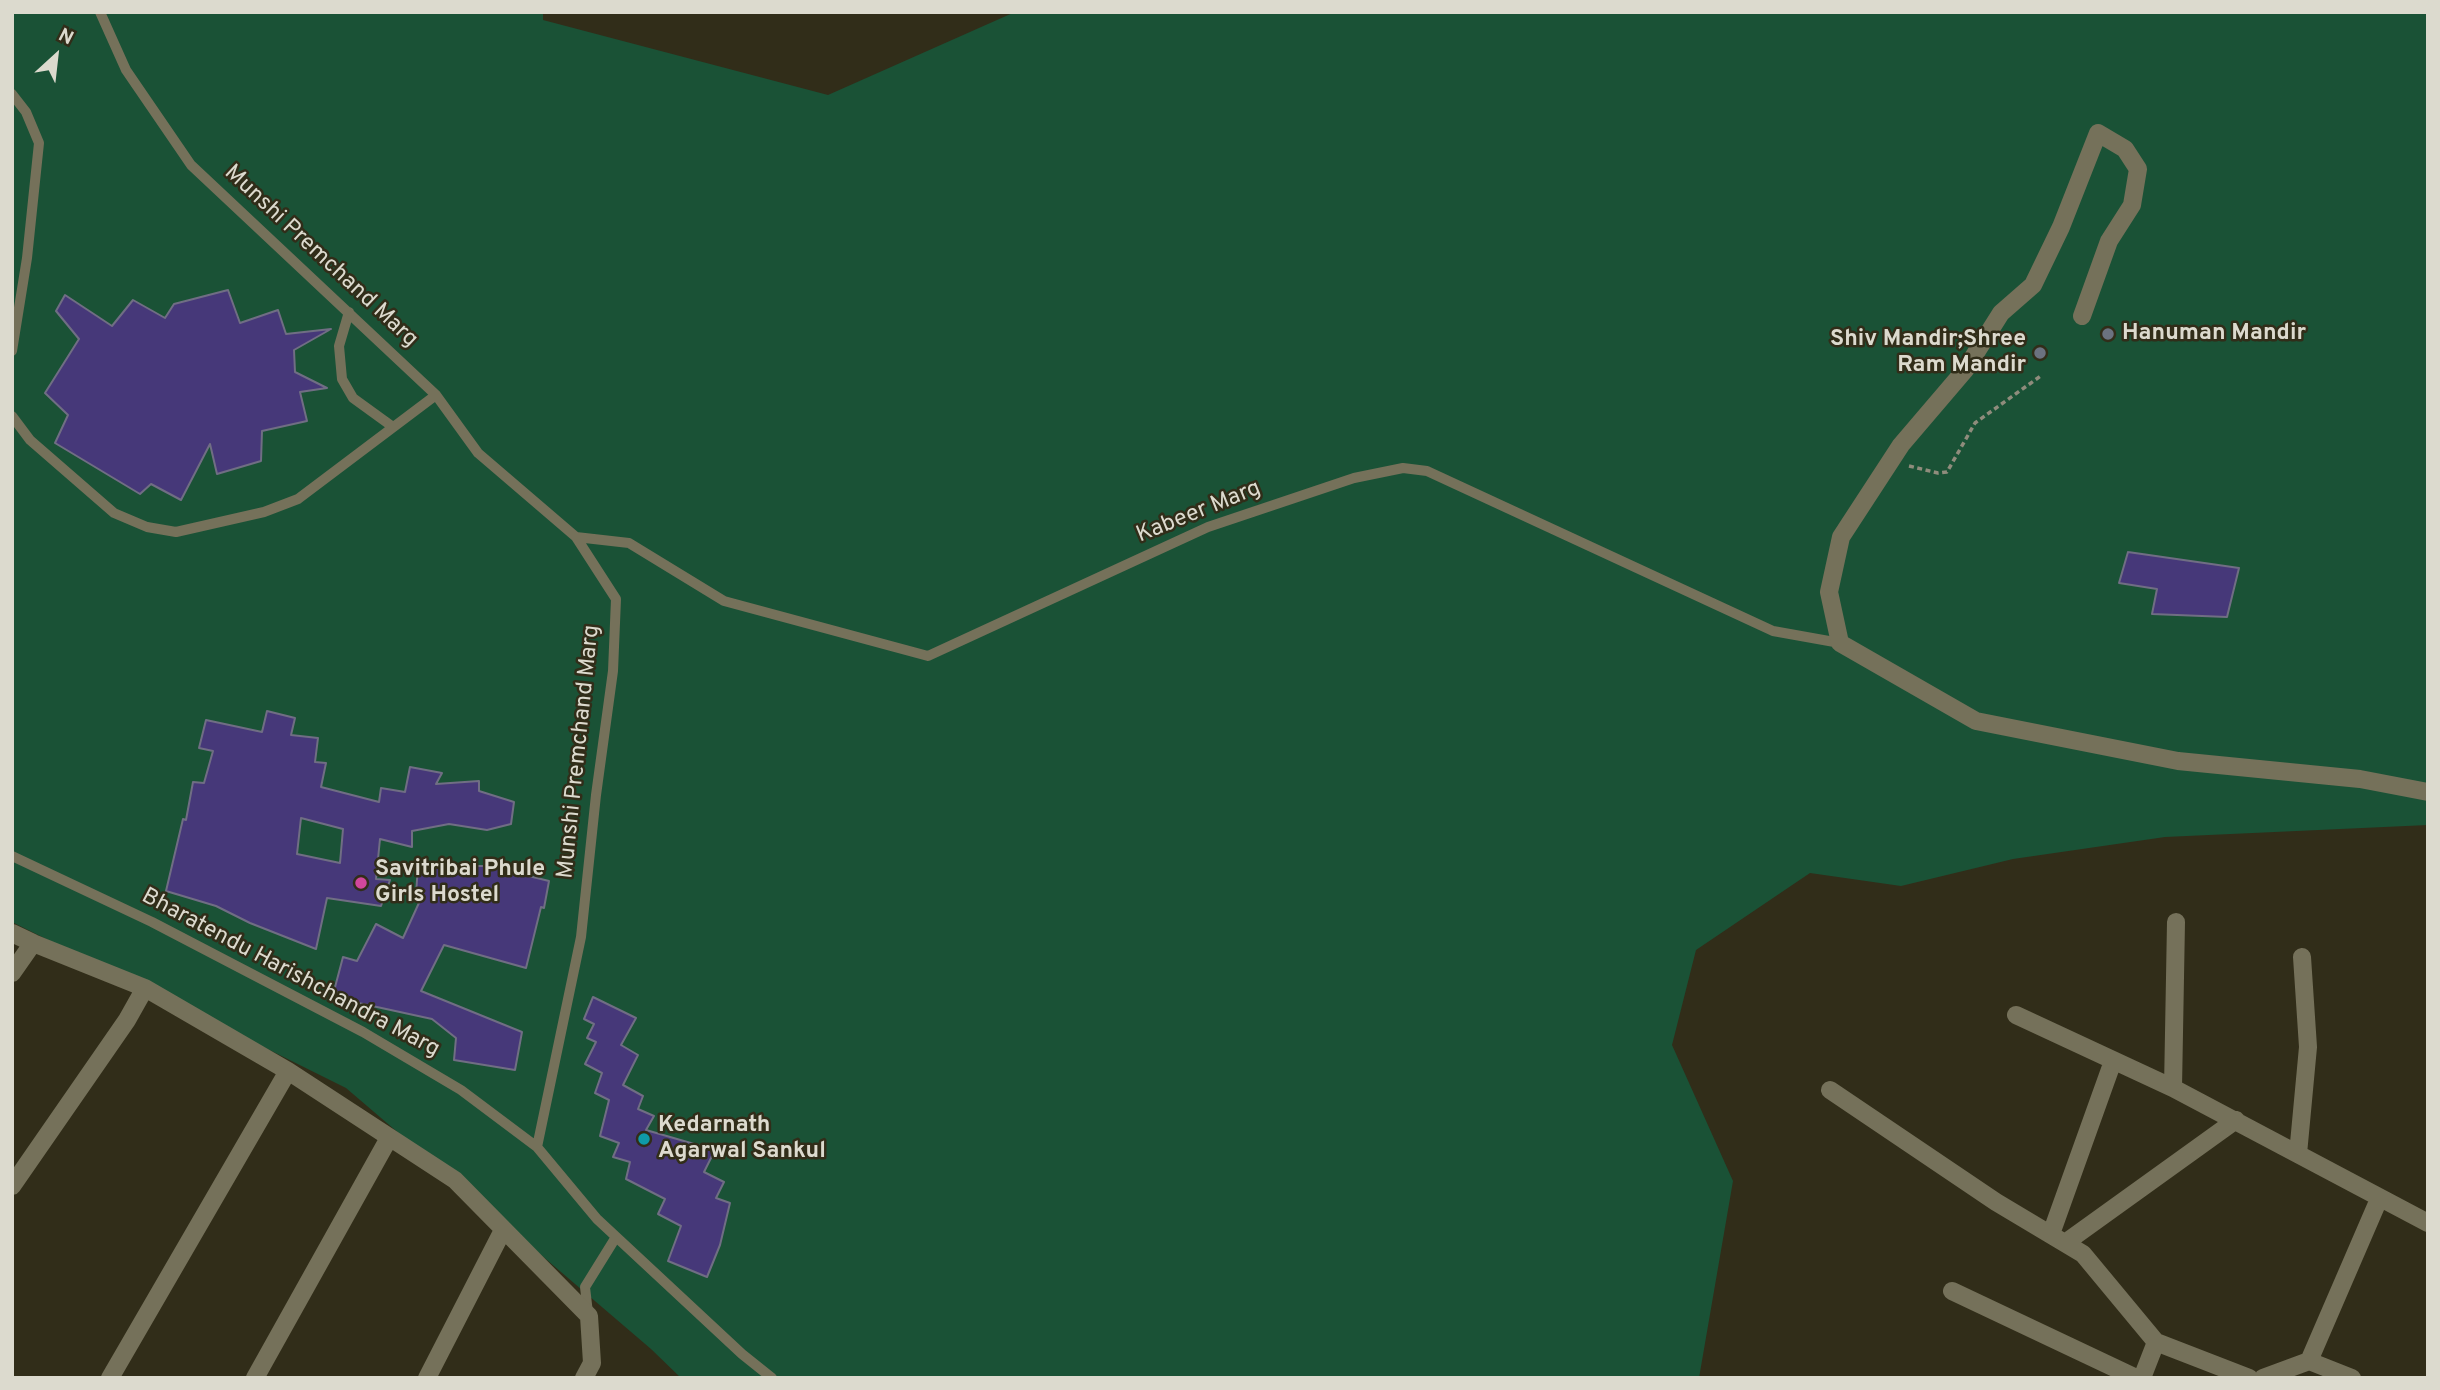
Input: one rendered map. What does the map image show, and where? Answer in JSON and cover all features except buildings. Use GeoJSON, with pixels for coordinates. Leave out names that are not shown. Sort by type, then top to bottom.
{"type":"FeatureCollection","features":[{"type":"Feature","properties":{"kind":"street"},"geometry":{"type":"LineString","coordinates":[[2082,316],[2109,241],[2132,205],[2138,169],[2125,149],[2098,133],[2061,228],[2033,285],[2001,313],[1965,370],[1901,445],[1841,537],[1829,592],[1840,643],[1976,720],[2178,761],[2360,779],[2428,792]]}},
{"type":"Feature","properties":{"kind":"street"},"geometry":{"type":"LineString","coordinates":[[2173,1087],[2176,922]]}},
{"type":"Feature","properties":{"kind":"street"},"geometry":{"type":"LineString","coordinates":[[12,933],[145,988],[288,1070],[455,1180],[589,1316],[592,1363],[584,1378]]}},
{"type":"Feature","properties":{"kind":"street"},"geometry":{"type":"LineString","coordinates":[[12,974],[33,943]]}},
{"type":"Feature","properties":{"kind":"street"},"geometry":{"type":"LineString","coordinates":[[2298,1154],[2308,1047],[2302,957]]}},
{"type":"Feature","properties":{"kind":"street"},"geometry":{"type":"LineString","coordinates":[[12,1186],[127,1020],[145,988]]}},
{"type":"Feature","properties":{"kind":"street"},"geometry":{"type":"LineString","coordinates":[[2016,1015],[2173,1087],[2428,1223]]}},
{"type":"Feature","properties":{"kind":"street"},"geometry":{"type":"LineString","coordinates":[[2058,1239],[2113,1061]]}},
{"type":"Feature","properties":{"kind":"street"},"geometry":{"type":"LineString","coordinates":[[110,1378],[288,1070]]}},
{"type":"Feature","properties":{"kind":"street"},"geometry":{"type":"LineString","coordinates":[[1830,1090],[1996,1202],[2083,1254],[2156,1342],[2249,1378]]}},
{"type":"Feature","properties":{"kind":"street"},"geometry":{"type":"LineString","coordinates":[[2058,1239],[2236,1120]]}},
{"type":"Feature","properties":{"kind":"street"},"geometry":{"type":"LineString","coordinates":[[256,1378],[389,1138]]}},
{"type":"Feature","properties":{"kind":"street"},"geometry":{"type":"LineString","coordinates":[[2300,1378],[2379,1199]]}},
{"type":"Feature","properties":{"kind":"street"},"geometry":{"type":"LineString","coordinates":[[427,1378],[503,1230]]}},
{"type":"Feature","properties":{"kind":"street"},"geometry":{"type":"LineString","coordinates":[[1952,1291],[2136,1378]]}},
{"type":"Feature","properties":{"kind":"street"},"geometry":{"type":"LineString","coordinates":[[2142,1378],[2156,1342]]}},
{"type":"Feature","properties":{"kind":"street"},"geometry":{"type":"LineString","coordinates":[[2263,1378],[2309,1361],[2352,1378]]}},
{"type":"Feature","properties":{"kind":"lane","name":"Munshi Premchand Marg"},"geometry":{"type":"LineString","coordinates":[[100,12],[126,70],[191,164],[436,395],[478,453],[576,537],[616,598],[613,671],[581,937],[537,1147]]}},
{"type":"Feature","properties":{"kind":"lane"},"geometry":{"type":"LineString","coordinates":[[12,94],[26,112],[39,143],[27,258],[12,351]]}},
{"type":"Feature","properties":{"kind":"lane"},"geometry":{"type":"LineString","coordinates":[[349,312],[339,346],[342,379],[354,398],[393,427]]}},
{"type":"Feature","properties":{"kind":"lane"},"geometry":{"type":"LineString","coordinates":[[12,416],[30,440],[114,513],[147,527],[176,532],[283,506],[312,489],[436,395]]}},
{"type":"Feature","properties":{"kind":"lane","name":"Kabeer Marg"},"geometry":{"type":"LineString","coordinates":[[576,537],[629,543],[724,601],[928,656],[1208,527],[1354,478],[1403,468],[1427,471],[1773,631],[1840,643]]}},
{"type":"Feature","properties":{"kind":"lane","name":"Bharatendu Harishchandra Marg"},"geometry":{"type":"LineString","coordinates":[[12,856],[152,922],[363,1031],[460,1090],[537,1147],[597,1219],[742,1354],[772,1378]]}},
{"type":"Feature","properties":{"kind":"lane"},"geometry":{"type":"LineString","coordinates":[[589,1316],[585,1287],[617,1237]]}},
{"type":"Feature","properties":{"kind":"path"},"geometry":{"type":"LineString","coordinates":[[1890,461],[1938,473],[1947,472],[1975,423],[2042,376]]}},
{"type":"Feature","properties":{"kind":"green space"},"geometry":{"type":"Polygon","coordinates":[[[12,12],[543,12],[543,20],[828,95],[1015,12],[2428,12],[2428,825],[2165,837],[2013,859],[1901,886],[1810,873],[1696,950],[1672,1045],[1733,1181],[1699,1378],[681,1378],[651,1349],[346,1088],[12,922],[12,12]]]}},
{"type":"Feature","properties":{"kind":"place","name":"Hanuman Mandir"},"geometry":{"type":"Point","coordinates":[2108,334]}},
{"type":"Feature","properties":{"kind":"place","name":"Shiv Mandir;Shree Ram Mandir"},"geometry":{"type":"Point","coordinates":[2040,353]}},
{"type":"Feature","properties":{"kind":"place","name":"Savitribai Phule Girls Hostel"},"geometry":{"type":"Point","coordinates":[361,883]}},
{"type":"Feature","properties":{"kind":"place","name":"Kedarnath Agarwal Sankul"},"geometry":{"type":"Point","coordinates":[644,1139]}}]}
